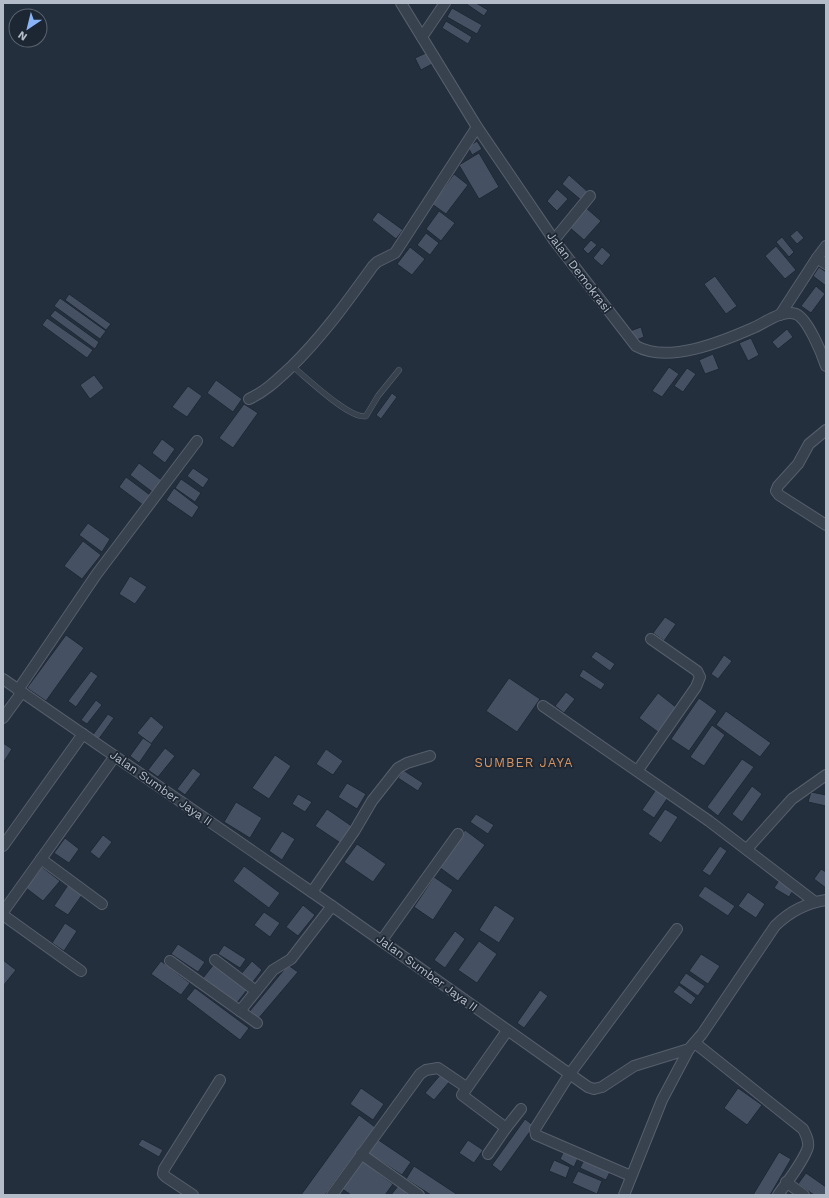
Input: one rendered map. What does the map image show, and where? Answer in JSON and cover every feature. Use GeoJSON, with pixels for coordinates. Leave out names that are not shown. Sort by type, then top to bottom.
{"type":"FeatureCollection","features":[{"type":"Feature","properties":{"kind":"street","name":"Jalan Demokrasi"},"geometry":{"type":"LineString","coordinates":[[401,3],[477,127],[554,240],[636,346],[645,351],[689,351],[754,328],[780,315]]}},
{"type":"Feature","properties":{"kind":"street"},"geometry":{"type":"LineString","coordinates":[[422,37],[445,3]]}},
{"type":"Feature","properties":{"kind":"street"},"geometry":{"type":"LineString","coordinates":[[249,399],[268,388],[309,350],[329,326],[373,266],[377,262],[395,253],[477,127]]}},
{"type":"Feature","properties":{"kind":"street"},"geometry":{"type":"LineString","coordinates":[[554,240],[590,196]]}},
{"type":"Feature","properties":{"kind":"street"},"geometry":{"type":"LineString","coordinates":[[780,315],[822,261],[826,246]]}},
{"type":"Feature","properties":{"kind":"street"},"geometry":{"type":"LineString","coordinates":[[780,315],[795,314],[801,318],[824,351],[826,366]]}},
{"type":"Feature","properties":{"kind":"street"},"geometry":{"type":"LineString","coordinates":[[826,430],[809,444],[798,464],[778,486],[776,491],[779,495],[826,525]]}},
{"type":"Feature","properties":{"kind":"street"},"geometry":{"type":"LineString","coordinates":[[3,718],[96,575],[197,441]]}},
{"type":"Feature","properties":{"kind":"street"},"geometry":{"type":"LineString","coordinates":[[638,770],[700,678],[697,671],[651,639]]}},
{"type":"Feature","properties":{"kind":"street","name":"Jalan Sumber Jaya II"},"geometry":{"type":"LineString","coordinates":[[3,679],[382,940],[583,1085],[594,1089],[602,1087],[634,1066],[692,1046]]}},
{"type":"Feature","properties":{"kind":"street"},"geometry":{"type":"LineString","coordinates":[[543,706],[638,770],[747,849],[815,902]]}},
{"type":"Feature","properties":{"kind":"street"},"geometry":{"type":"LineString","coordinates":[[3,846],[83,734]]}},
{"type":"Feature","properties":{"kind":"street"},"geometry":{"type":"LineString","coordinates":[[81,971],[3,914],[115,756]]}},
{"type":"Feature","properties":{"kind":"street"},"geometry":{"type":"LineString","coordinates":[[312,892],[355,830],[372,801],[398,768],[407,762],[430,756]]}},
{"type":"Feature","properties":{"kind":"street"},"geometry":{"type":"LineString","coordinates":[[747,849],[792,799],[826,775]]}},
{"type":"Feature","properties":{"kind":"street"},"geometry":{"type":"LineString","coordinates":[[382,940],[458,834]]}},
{"type":"Feature","properties":{"kind":"street"},"geometry":{"type":"LineString","coordinates":[[41,860],[102,904]]}},
{"type":"Feature","properties":{"kind":"street"},"geometry":{"type":"LineString","coordinates":[[624,1195],[662,1100],[692,1046],[775,926],[785,916],[815,902],[826,900]]}},
{"type":"Feature","properties":{"kind":"street"},"geometry":{"type":"LineString","coordinates":[[240,1011],[273,970],[291,959],[332,906]]}},
{"type":"Feature","properties":{"kind":"street"},"geometry":{"type":"LineString","coordinates":[[631,1176],[550,1143],[534,1133],[534,1130],[569,1075],[677,929]]}},
{"type":"Feature","properties":{"kind":"street"},"geometry":{"type":"LineString","coordinates":[[170,960],[257,1023]]}},
{"type":"Feature","properties":{"kind":"street"},"geometry":{"type":"LineString","coordinates":[[215,960],[256,991]]}},
{"type":"Feature","properties":{"kind":"street"},"geometry":{"type":"LineString","coordinates":[[506,1128],[463,1097],[462,1092],[507,1031]]}},
{"type":"Feature","properties":{"kind":"street"},"geometry":{"type":"LineString","coordinates":[[692,1046],[805,1133],[808,1137],[808,1146],[778,1195]]}},
{"type":"Feature","properties":{"kind":"street"},"geometry":{"type":"LineString","coordinates":[[332,1195],[414,1081],[426,1070],[438,1068],[466,1087]]}},
{"type":"Feature","properties":{"kind":"street"},"geometry":{"type":"LineString","coordinates":[[193,1195],[166,1177],[163,1174],[164,1169],[220,1080]]}},
{"type":"Feature","properties":{"kind":"street"},"geometry":{"type":"LineString","coordinates":[[488,1154],[521,1109]]}},
{"type":"Feature","properties":{"kind":"street"},"geometry":{"type":"LineString","coordinates":[[361,1154],[419,1195]]}},
{"type":"Feature","properties":{"kind":"street"},"geometry":{"type":"LineString","coordinates":[[786,1182],[804,1195]]}},
{"type":"Feature","properties":{"kind":"lane"},"geometry":{"type":"LineString","coordinates":[[292,366],[338,403],[351,412],[362,417],[366,416],[378,396],[399,370]]}},
{"type":"Feature","properties":{"kind":"building"},"geometry":{"type":"Polygon","coordinates":[[[465,3],[476,3],[488,10],[484,16],[465,3]]]}},
{"type":"Feature","properties":{"kind":"building"},"geometry":{"type":"Polygon","coordinates":[[[452,8],[482,25],[477,34],[447,17],[452,8]]]}},
{"type":"Feature","properties":{"kind":"building"},"geometry":{"type":"Polygon","coordinates":[[[446,21],[472,37],[468,44],[442,28],[446,21]]]}},
{"type":"Feature","properties":{"kind":"building"},"geometry":{"type":"Polygon","coordinates":[[[426,53],[432,64],[421,70],[415,58],[426,53]]]}},
{"type":"Feature","properties":{"kind":"building"},"geometry":{"type":"Polygon","coordinates":[[[477,141],[482,149],[472,155],[468,147],[477,141]]]}},
{"type":"Feature","properties":{"kind":"building"},"geometry":{"type":"Polygon","coordinates":[[[479,153],[499,187],[479,199],[459,165],[479,153]]]}},
{"type":"Feature","properties":{"kind":"building"},"geometry":{"type":"Polygon","coordinates":[[[454,174],[468,185],[446,214],[432,204],[454,174]]]}},
{"type":"Feature","properties":{"kind":"building"},"geometry":{"type":"Polygon","coordinates":[[[569,175],[588,192],[581,200],[562,184],[569,175]]]}},
{"type":"Feature","properties":{"kind":"building"},"geometry":{"type":"Polygon","coordinates":[[[557,189],[568,199],[557,211],[547,201],[557,189]]]}},
{"type":"Feature","properties":{"kind":"building"},"geometry":{"type":"Polygon","coordinates":[[[585,207],[601,221],[584,240],[568,226],[585,207]]]}},
{"type":"Feature","properties":{"kind":"building"},"geometry":{"type":"Polygon","coordinates":[[[439,211],[455,223],[441,241],[426,229],[439,211]]]}},
{"type":"Feature","properties":{"kind":"building"},"geometry":{"type":"Polygon","coordinates":[[[378,212],[403,230],[396,239],[372,220],[378,212]]]}},
{"type":"Feature","properties":{"kind":"building"},"geometry":{"type":"Polygon","coordinates":[[[797,230],[804,238],[797,244],[790,236],[797,230]]]}},
{"type":"Feature","properties":{"kind":"building"},"geometry":{"type":"Polygon","coordinates":[[[426,233],[439,243],[430,255],[417,245],[426,233]]]}},
{"type":"Feature","properties":{"kind":"building"},"geometry":{"type":"Polygon","coordinates":[[[782,237],[794,252],[789,257],[776,242],[782,237]]]}},
{"type":"Feature","properties":{"kind":"building"},"geometry":{"type":"Polygon","coordinates":[[[591,240],[597,245],[588,254],[583,249],[591,240]]]}},
{"type":"Feature","properties":{"kind":"building"},"geometry":{"type":"Polygon","coordinates":[[[776,246],[796,270],[785,279],[765,256],[776,246]]]}},
{"type":"Feature","properties":{"kind":"building"},"geometry":{"type":"Polygon","coordinates":[[[410,247],[425,259],[412,275],[397,264],[410,247]]]}},
{"type":"Feature","properties":{"kind":"building"},"geometry":{"type":"Polygon","coordinates":[[[602,247],[611,255],[602,266],[593,258],[602,247]]]}},
{"type":"Feature","properties":{"kind":"building"},"geometry":{"type":"Polygon","coordinates":[[[819,267],[826,272],[826,286],[813,276],[819,267]]]}},
{"type":"Feature","properties":{"kind":"building"},"geometry":{"type":"Polygon","coordinates":[[[715,276],[737,306],[726,314],[704,284],[715,276]]]}},
{"type":"Feature","properties":{"kind":"building"},"geometry":{"type":"Polygon","coordinates":[[[816,286],[825,294],[811,313],[801,306],[816,286]]]}},
{"type":"Feature","properties":{"kind":"building"},"geometry":{"type":"Polygon","coordinates":[[[69,294],[111,324],[106,330],[65,300],[69,294]]]}},
{"type":"Feature","properties":{"kind":"building"},"geometry":{"type":"Polygon","coordinates":[[[60,298],[106,331],[100,339],[54,306],[60,298]]]}},
{"type":"Feature","properties":{"kind":"building"},"geometry":{"type":"Polygon","coordinates":[[[55,310],[99,342],[95,349],[50,316],[55,310]]]}},
{"type":"Feature","properties":{"kind":"building"},"geometry":{"type":"Polygon","coordinates":[[[47,318],[93,350],[87,358],[42,325],[47,318]]]}},
{"type":"Feature","properties":{"kind":"building"},"geometry":{"type":"Polygon","coordinates":[[[641,327],[644,337],[634,341],[630,331],[641,327]]]}},
{"type":"Feature","properties":{"kind":"building"},"geometry":{"type":"Polygon","coordinates":[[[787,329],[793,337],[778,349],[772,342],[787,329]]]}},
{"type":"Feature","properties":{"kind":"building"},"geometry":{"type":"Polygon","coordinates":[[[751,338],[759,355],[748,361],[739,343],[751,338]]]}},
{"type":"Feature","properties":{"kind":"building"},"geometry":{"type":"Polygon","coordinates":[[[713,354],[719,369],[705,374],[699,360],[713,354]]]}},
{"type":"Feature","properties":{"kind":"building"},"geometry":{"type":"Polygon","coordinates":[[[669,367],[679,374],[662,397],[652,391],[669,367]]]}},
{"type":"Feature","properties":{"kind":"building"},"geometry":{"type":"Polygon","coordinates":[[[687,368],[696,374],[683,392],[674,386],[687,368]]]}},
{"type":"Feature","properties":{"kind":"building"},"geometry":{"type":"Polygon","coordinates":[[[94,375],[104,388],[90,399],[80,385],[94,375]]]}},
{"type":"Feature","properties":{"kind":"building"},"geometry":{"type":"Polygon","coordinates":[[[216,380],[242,399],[233,412],[207,393],[216,380]]]}},
{"type":"Feature","properties":{"kind":"building"},"geometry":{"type":"Polygon","coordinates":[[[188,386],[202,396],[187,417],[172,407],[188,386]]]}},
{"type":"Feature","properties":{"kind":"building"},"geometry":{"type":"Polygon","coordinates":[[[392,393],[397,397],[381,419],[376,415],[392,393]]]}},
{"type":"Feature","properties":{"kind":"building"},"geometry":{"type":"Polygon","coordinates":[[[244,404],[258,413],[233,448],[219,438],[244,404]]]}},
{"type":"Feature","properties":{"kind":"building"},"geometry":{"type":"Polygon","coordinates":[[[162,439],[175,449],[165,463],[152,453],[162,439]]]}},
{"type":"Feature","properties":{"kind":"building"},"geometry":{"type":"Polygon","coordinates":[[[139,463],[164,482],[155,494],[130,475],[139,463]]]}},
{"type":"Feature","properties":{"kind":"building"},"geometry":{"type":"Polygon","coordinates":[[[193,468],[209,479],[203,488],[187,476],[193,468]]]}},
{"type":"Feature","properties":{"kind":"building"},"geometry":{"type":"Polygon","coordinates":[[[126,477],[150,495],[143,505],[119,487],[126,477]]]}},
{"type":"Feature","properties":{"kind":"building"},"geometry":{"type":"Polygon","coordinates":[[[181,479],[201,493],[195,502],[175,488],[181,479]]]}},
{"type":"Feature","properties":{"kind":"building"},"geometry":{"type":"Polygon","coordinates":[[[174,488],[199,507],[192,518],[166,500],[174,488]]]}},
{"type":"Feature","properties":{"kind":"building"},"geometry":{"type":"Polygon","coordinates":[[[88,523],[110,539],[102,552],[79,535],[88,523]]]}},
{"type":"Feature","properties":{"kind":"building"},"geometry":{"type":"Polygon","coordinates":[[[83,541],[101,555],[82,579],[64,566],[83,541]]]}},
{"type":"Feature","properties":{"kind":"building"},"geometry":{"type":"Polygon","coordinates":[[[130,576],[147,587],[135,604],[119,594],[130,576]]]}},
{"type":"Feature","properties":{"kind":"building"},"geometry":{"type":"Polygon","coordinates":[[[665,617],[676,624],[664,641],[653,633],[665,617]]]}},
{"type":"Feature","properties":{"kind":"building"},"geometry":{"type":"Polygon","coordinates":[[[66,635],[84,648],[46,701],[27,688],[66,635]]]}},
{"type":"Feature","properties":{"kind":"building"},"geometry":{"type":"Polygon","coordinates":[[[596,651],[615,664],[610,671],[591,657],[596,651]]]}},
{"type":"Feature","properties":{"kind":"building"},"geometry":{"type":"Polygon","coordinates":[[[724,655],[732,661],[718,679],[711,674],[724,655]]]}},
{"type":"Feature","properties":{"kind":"building"},"geometry":{"type":"Polygon","coordinates":[[[583,669],[605,684],[601,690],[579,676],[583,669]]]}},
{"type":"Feature","properties":{"kind":"building"},"geometry":{"type":"Polygon","coordinates":[[[91,671],[98,676],[76,707],[68,701],[91,671]]]}},
{"type":"Feature","properties":{"kind":"building"},"geometry":{"type":"Polygon","coordinates":[[[509,678],[540,699],[517,732],[486,711],[509,678]]]}},
{"type":"Feature","properties":{"kind":"building"},"geometry":{"type":"Polygon","coordinates":[[[566,692],[575,699],[564,713],[555,706],[566,692]]]}},
{"type":"Feature","properties":{"kind":"building"},"geometry":{"type":"Polygon","coordinates":[[[658,693],[677,708],[658,732],[639,718],[658,693]]]}},
{"type":"Feature","properties":{"kind":"building"},"geometry":{"type":"Polygon","coordinates":[[[699,698],[717,711],[689,751],[671,739],[699,698]]]}},
{"type":"Feature","properties":{"kind":"building"},"geometry":{"type":"Polygon","coordinates":[[[96,700],[102,705],[87,724],[81,720],[96,700]]]}},
{"type":"Feature","properties":{"kind":"building"},"geometry":{"type":"Polygon","coordinates":[[[726,711],[771,743],[760,757],[716,725],[726,711]]]}},
{"type":"Feature","properties":{"kind":"building"},"geometry":{"type":"Polygon","coordinates":[[[108,714],[114,718],[98,740],[92,736],[108,714]]]}},
{"type":"Feature","properties":{"kind":"building"},"geometry":{"type":"Polygon","coordinates":[[[151,716],[164,727],[151,744],[137,733],[151,716]]]}},
{"type":"Feature","properties":{"kind":"building"},"geometry":{"type":"Polygon","coordinates":[[[712,725],[725,735],[704,766],[690,757],[712,725]]]}},
{"type":"Feature","properties":{"kind":"building"},"geometry":{"type":"Polygon","coordinates":[[[143,738],[152,744],[139,763],[130,756],[143,738]]]}},
{"type":"Feature","properties":{"kind":"building"},"geometry":{"type":"Polygon","coordinates":[[[3,743],[12,749],[3,763],[3,743]]]}},
{"type":"Feature","properties":{"kind":"building"},"geometry":{"type":"Polygon","coordinates":[[[165,748],[175,756],[158,777],[148,770],[165,748]]]}},
{"type":"Feature","properties":{"kind":"building"},"geometry":{"type":"Polygon","coordinates":[[[326,749],[343,761],[333,775],[316,764],[326,749]]]}},
{"type":"Feature","properties":{"kind":"building"},"geometry":{"type":"Polygon","coordinates":[[[275,755],[291,766],[269,799],[252,788],[275,755]]]}},
{"type":"Feature","properties":{"kind":"building"},"geometry":{"type":"Polygon","coordinates":[[[742,759],[754,767],[718,816],[707,807],[742,759]]]}},
{"type":"Feature","properties":{"kind":"building"},"geometry":{"type":"Polygon","coordinates":[[[193,768],[201,774],[185,795],[177,789],[193,768]]]}},
{"type":"Feature","properties":{"kind":"building"},"geometry":{"type":"Polygon","coordinates":[[[403,770],[423,783],[418,791],[398,778],[403,770]]]}},
{"type":"Feature","properties":{"kind":"building"},"geometry":{"type":"Polygon","coordinates":[[[347,783],[366,794],[357,809],[338,797],[347,783]]]}},
{"type":"Feature","properties":{"kind":"building"},"geometry":{"type":"Polygon","coordinates":[[[752,786],[762,794],[742,822],[732,814],[752,786]]]}},
{"type":"Feature","properties":{"kind":"building"},"geometry":{"type":"Polygon","coordinates":[[[657,788],[669,796],[654,818],[642,810],[657,788]]]}},
{"type":"Feature","properties":{"kind":"building"},"geometry":{"type":"Polygon","coordinates":[[[811,792],[826,795],[826,806],[808,802],[811,792]]]}},
{"type":"Feature","properties":{"kind":"building"},"geometry":{"type":"Polygon","coordinates":[[[298,794],[312,802],[305,812],[292,804],[298,794]]]}},
{"type":"Feature","properties":{"kind":"building"},"geometry":{"type":"Polygon","coordinates":[[[236,802],[262,818],[250,838],[224,822],[236,802]]]}},
{"type":"Feature","properties":{"kind":"building"},"geometry":{"type":"Polygon","coordinates":[[[327,809],[353,827],[342,844],[315,826],[327,809]]]}},
{"type":"Feature","properties":{"kind":"building"},"geometry":{"type":"Polygon","coordinates":[[[665,809],[678,817],[661,843],[648,834],[665,809]]]}},
{"type":"Feature","properties":{"kind":"building"},"geometry":{"type":"Polygon","coordinates":[[[476,814],[494,825],[488,834],[470,822],[476,814]]]}},
{"type":"Feature","properties":{"kind":"building"},"geometry":{"type":"Polygon","coordinates":[[[465,830],[485,845],[458,881],[439,867],[465,830]]]}},
{"type":"Feature","properties":{"kind":"building"},"geometry":{"type":"Polygon","coordinates":[[[282,831],[295,839],[282,860],[269,851],[282,831]]]}},
{"type":"Feature","properties":{"kind":"building"},"geometry":{"type":"Polygon","coordinates":[[[103,835],[112,842],[99,859],[90,852],[103,835]]]}},
{"type":"Feature","properties":{"kind":"building"},"geometry":{"type":"Polygon","coordinates":[[[65,838],[79,849],[69,863],[54,853],[65,838]]]}},
{"type":"Feature","properties":{"kind":"building"},"geometry":{"type":"Polygon","coordinates":[[[357,844],[386,864],[373,882],[344,862],[357,844]]]}},
{"type":"Feature","properties":{"kind":"building"},"geometry":{"type":"Polygon","coordinates":[[[720,846],[727,851],[710,876],[702,871],[720,846]]]}},
{"type":"Feature","properties":{"kind":"building"},"geometry":{"type":"Polygon","coordinates":[[[244,866],[280,893],[269,908],[233,881],[244,866]]]}},
{"type":"Feature","properties":{"kind":"building"},"geometry":{"type":"Polygon","coordinates":[[[42,867],[60,881],[43,901],[26,888],[42,867]]]}},
{"type":"Feature","properties":{"kind":"building"},"geometry":{"type":"Polygon","coordinates":[[[821,869],[826,872],[826,888],[814,879],[821,869]]]}},
{"type":"Feature","properties":{"kind":"building"},"geometry":{"type":"Polygon","coordinates":[[[434,877],[453,890],[433,920],[414,907],[434,877]]]}},
{"type":"Feature","properties":{"kind":"building"},"geometry":{"type":"Polygon","coordinates":[[[780,879],[794,889],[789,897],[774,888],[780,879]]]}},
{"type":"Feature","properties":{"kind":"building"},"geometry":{"type":"Polygon","coordinates":[[[68,885],[82,895],[68,915],[54,906],[68,885]]]}},
{"type":"Feature","properties":{"kind":"building"},"geometry":{"type":"Polygon","coordinates":[[[705,886],[735,906],[728,916],[698,896],[705,886]]]}},
{"type":"Feature","properties":{"kind":"building"},"geometry":{"type":"Polygon","coordinates":[[[748,892],[765,904],[756,918],[738,906],[748,892]]]}},
{"type":"Feature","properties":{"kind":"building"},"geometry":{"type":"Polygon","coordinates":[[[303,905],[315,915],[298,936],[286,927],[303,905]]]}},
{"type":"Feature","properties":{"kind":"building"},"geometry":{"type":"Polygon","coordinates":[[[495,905],[515,918],[499,943],[479,930],[495,905]]]}},
{"type":"Feature","properties":{"kind":"building"},"geometry":{"type":"Polygon","coordinates":[[[264,912],[280,923],[270,937],[254,925],[264,912]]]}},
{"type":"Feature","properties":{"kind":"building"},"geometry":{"type":"Polygon","coordinates":[[[65,923],[77,931],[64,951],[52,943],[65,923]]]}},
{"type":"Feature","properties":{"kind":"building"},"geometry":{"type":"Polygon","coordinates":[[[455,931],[465,939],[445,968],[434,960],[455,931]]]}},
{"type":"Feature","properties":{"kind":"building"},"geometry":{"type":"Polygon","coordinates":[[[479,941],[497,954],[477,983],[458,970],[479,941]]]}},
{"type":"Feature","properties":{"kind":"building"},"geometry":{"type":"Polygon","coordinates":[[[178,944],[205,962],[198,972],[171,954],[178,944]]]}},
{"type":"Feature","properties":{"kind":"building"},"geometry":{"type":"Polygon","coordinates":[[[224,945],[246,959],[240,968],[218,954],[224,945]]]}},
{"type":"Feature","properties":{"kind":"building"},"geometry":{"type":"Polygon","coordinates":[[[701,954],[720,966],[708,984],[689,971],[701,954]]]}},
{"type":"Feature","properties":{"kind":"building"},"geometry":{"type":"Polygon","coordinates":[[[3,960],[16,970],[3,986],[3,960]]]}},
{"type":"Feature","properties":{"kind":"building"},"geometry":{"type":"Polygon","coordinates":[[[161,961],[190,983],[181,995],[151,974],[161,961]]]}},
{"type":"Feature","properties":{"kind":"building"},"geometry":{"type":"Polygon","coordinates":[[[252,961],[262,970],[252,983],[241,974],[252,961]]]}},
{"type":"Feature","properties":{"kind":"building"},"geometry":{"type":"Polygon","coordinates":[[[214,964],[247,990],[236,1004],[203,978],[214,964]]]}},
{"type":"Feature","properties":{"kind":"building"},"geometry":{"type":"Polygon","coordinates":[[[288,965],[298,972],[258,1019],[249,1012],[288,965]]]}},
{"type":"Feature","properties":{"kind":"building"},"geometry":{"type":"Polygon","coordinates":[[[686,973],[705,986],[698,996],[679,983],[686,973]]]}},
{"type":"Feature","properties":{"kind":"building"},"geometry":{"type":"Polygon","coordinates":[[[679,985],[696,998],[691,1005],[673,992],[679,985]]]}},
{"type":"Feature","properties":{"kind":"building"},"geometry":{"type":"Polygon","coordinates":[[[195,988],[249,1028],[240,1040],[186,999],[195,988]]]}},
{"type":"Feature","properties":{"kind":"building"},"geometry":{"type":"Polygon","coordinates":[[[540,990],[548,996],[524,1028],[517,1023],[540,990]]]}},
{"type":"Feature","properties":{"kind":"building"},"geometry":{"type":"Polygon","coordinates":[[[441,1074],[450,1081],[434,1100],[425,1093],[441,1074]]]}},
{"type":"Feature","properties":{"kind":"building"},"geometry":{"type":"Polygon","coordinates":[[[361,1088],[384,1104],[373,1120],[350,1104],[361,1088]]]}},
{"type":"Feature","properties":{"kind":"building"},"geometry":{"type":"Polygon","coordinates":[[[738,1088],[762,1105],[747,1125],[724,1108],[738,1088]]]}},
{"type":"Feature","properties":{"kind":"building"},"geometry":{"type":"Polygon","coordinates":[[[359,1115],[375,1127],[325,1195],[301,1195],[359,1115]]]}},
{"type":"Feature","properties":{"kind":"building"},"geometry":{"type":"Polygon","coordinates":[[[525,1119],[534,1126],[501,1172],[492,1165],[525,1119]]]}},
{"type":"Feature","properties":{"kind":"building"},"geometry":{"type":"Polygon","coordinates":[[[142,1139],[163,1150],[159,1157],[138,1145],[142,1139]]]}},
{"type":"Feature","properties":{"kind":"building"},"geometry":{"type":"Polygon","coordinates":[[[377,1139],[411,1162],[402,1175],[368,1153],[377,1139]]]}},
{"type":"Feature","properties":{"kind":"building"},"geometry":{"type":"Polygon","coordinates":[[[468,1140],[483,1150],[474,1163],[459,1153],[468,1140]]]}},
{"type":"Feature","properties":{"kind":"building"},"geometry":{"type":"Polygon","coordinates":[[[564,1151],[578,1158],[574,1167],[560,1159],[564,1151]]]}},
{"type":"Feature","properties":{"kind":"building"},"geometry":{"type":"Polygon","coordinates":[[[779,1152],[791,1159],[770,1195],[753,1195],[779,1152]]]}},
{"type":"Feature","properties":{"kind":"building"},"geometry":{"type":"Polygon","coordinates":[[[361,1160],[393,1184],[385,1195],[351,1195],[341,1188],[361,1160]]]}},
{"type":"Feature","properties":{"kind":"building"},"geometry":{"type":"Polygon","coordinates":[[[554,1160],[570,1167],[566,1178],[549,1171],[554,1160]]]}},
{"type":"Feature","properties":{"kind":"building"},"geometry":{"type":"Polygon","coordinates":[[[584,1160],[610,1172],[606,1180],[580,1168],[584,1160]]]}},
{"type":"Feature","properties":{"kind":"building"},"geometry":{"type":"Polygon","coordinates":[[[414,1166],[458,1195],[431,1195],[406,1179],[414,1166]]]}},
{"type":"Feature","properties":{"kind":"building"},"geometry":{"type":"Polygon","coordinates":[[[578,1171],[602,1181],[597,1194],[572,1183],[578,1171]]]}},
{"type":"Feature","properties":{"kind":"building"},"geometry":{"type":"Polygon","coordinates":[[[806,1173],[826,1187],[826,1195],[814,1195],[798,1184],[806,1173]]]}},
{"type":"Feature","properties":{"kind":"building"},"geometry":{"type":"Polygon","coordinates":[[[398,1186],[407,1193],[406,1195],[391,1195],[398,1186]]]}},
{"type":"Feature","properties":{"kind":"district","name":"SUMBER JAYA"},"geometry":{"type":"Point","coordinates":[524,762]}}]}
